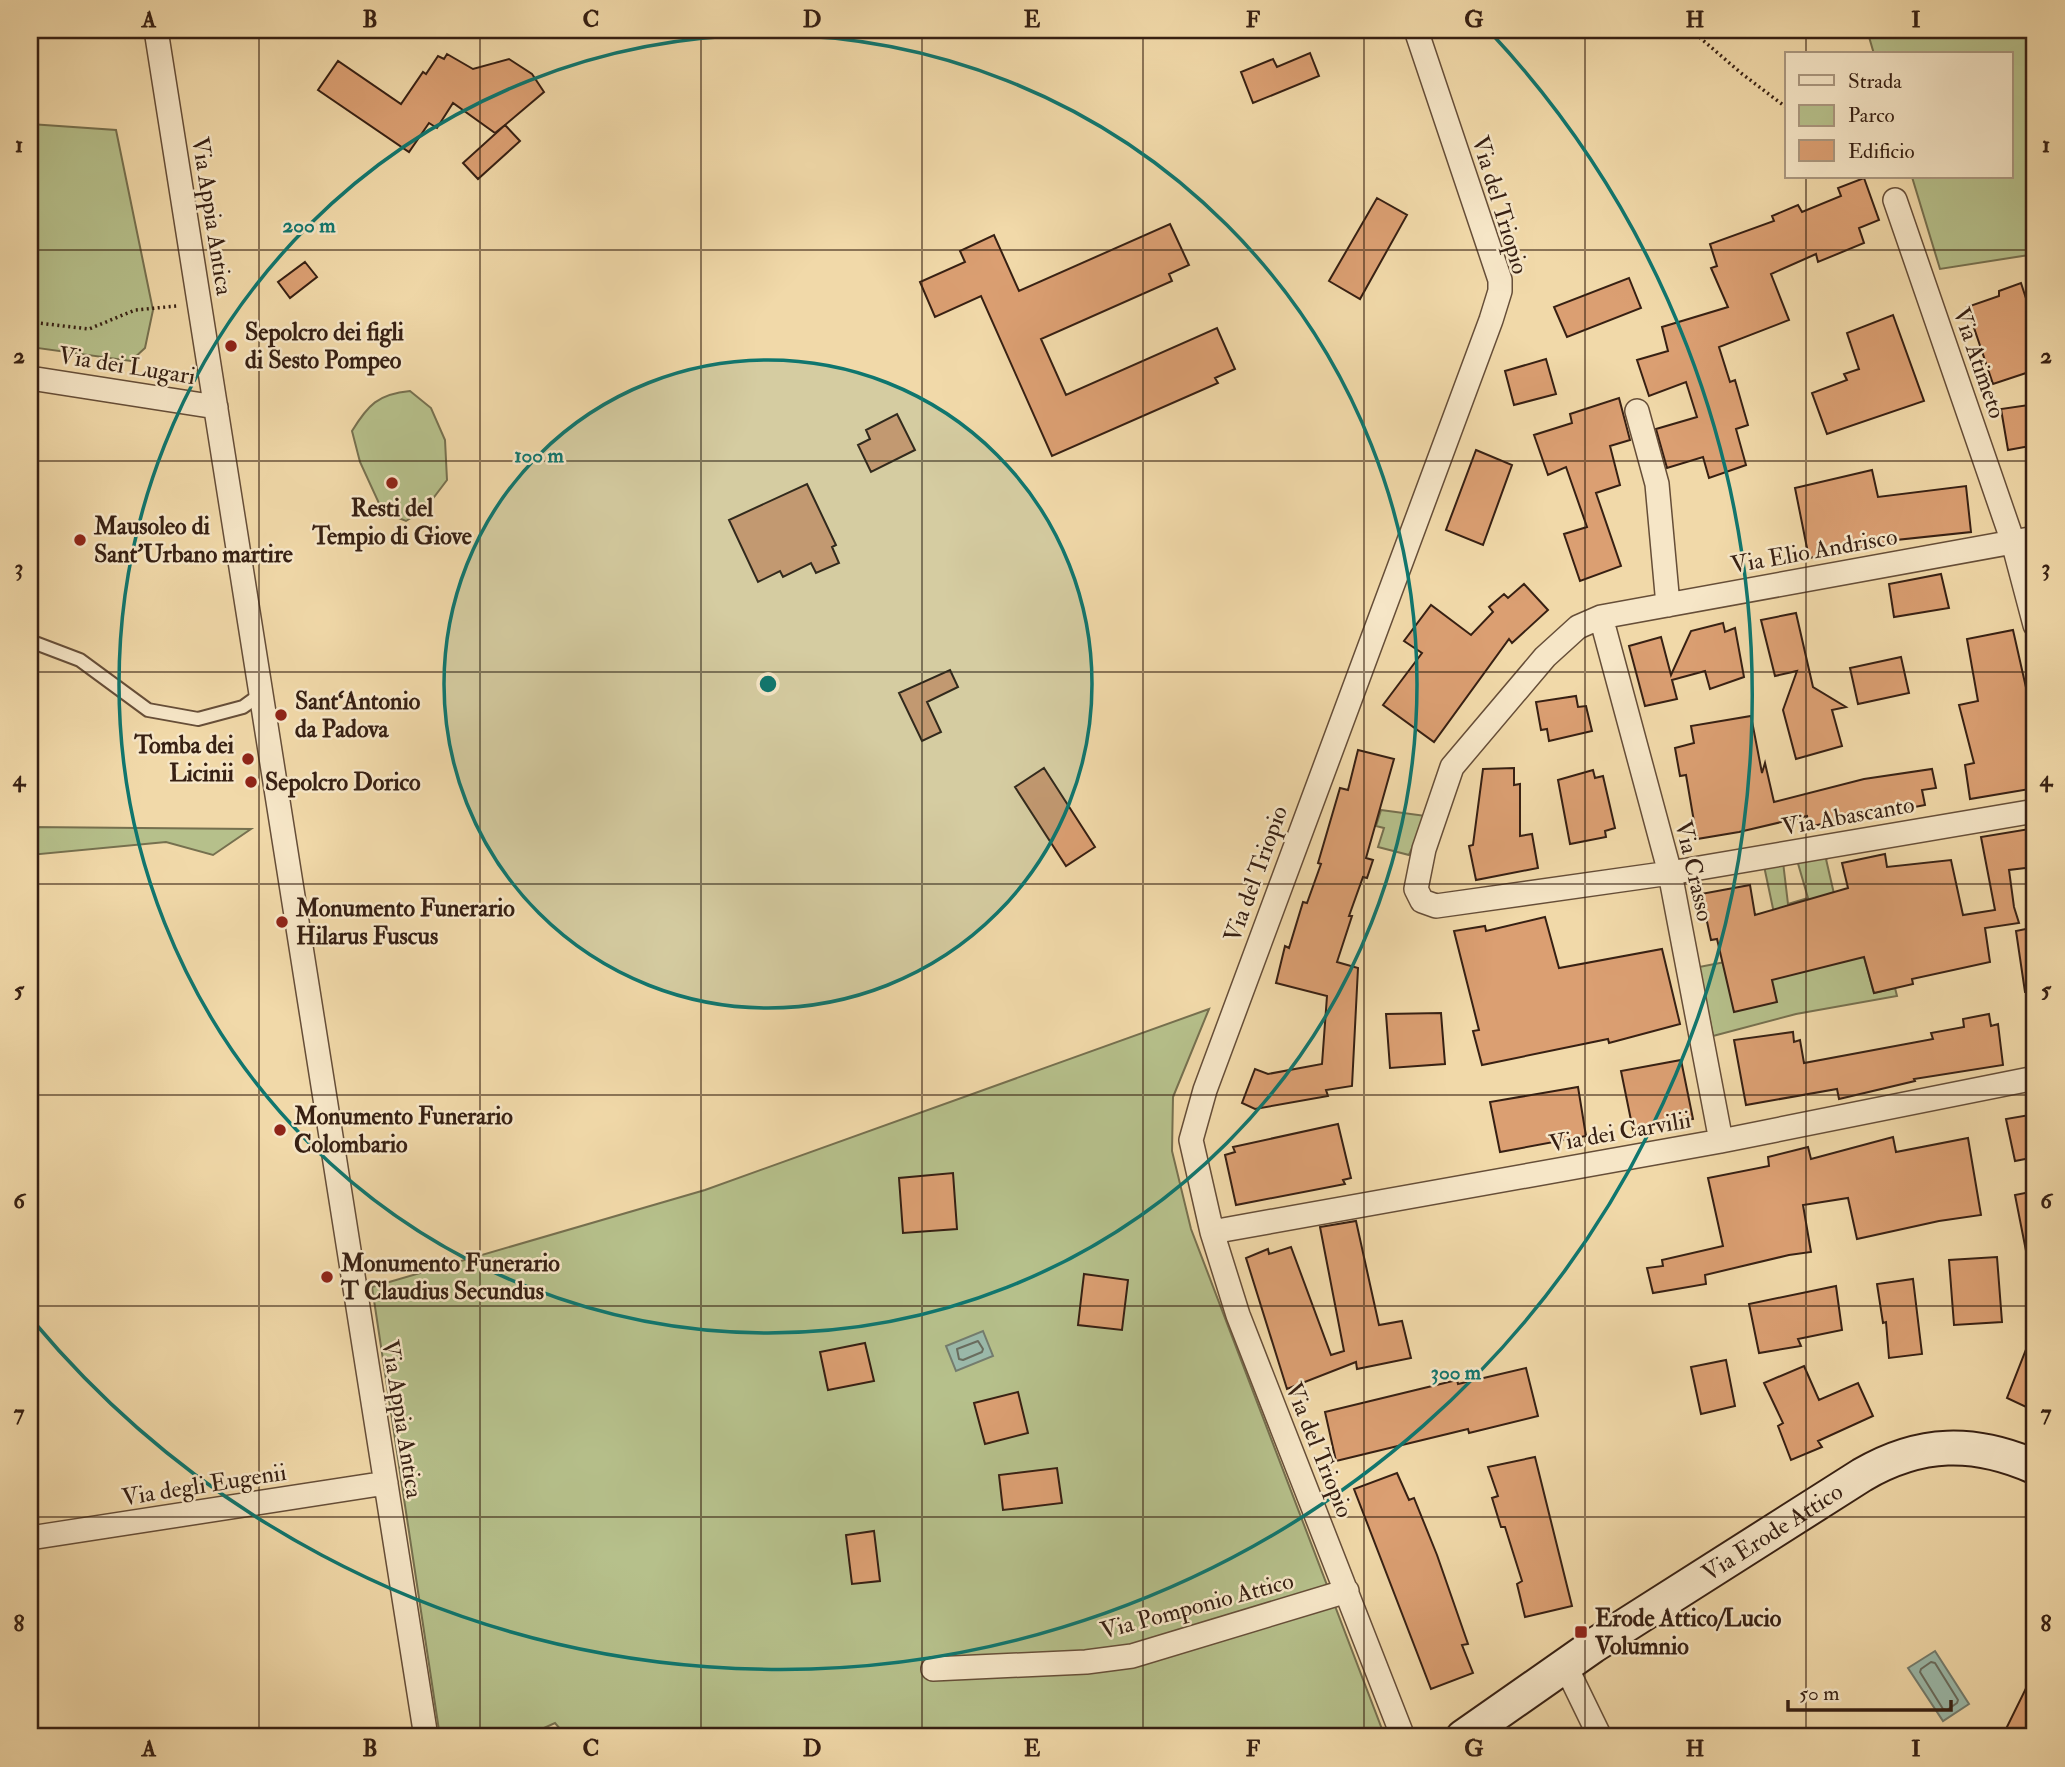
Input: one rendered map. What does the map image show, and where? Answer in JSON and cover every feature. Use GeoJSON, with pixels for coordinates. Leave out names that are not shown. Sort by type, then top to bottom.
{"type":"FeatureCollection","features":[{"type":"Feature","properties":{"kind":"main road","name":"Via Erode Attico"},"geometry":{"type":"LineString","coordinates":[[1462,1737],[1565,1664],[1836,1491],[1891,1459],[1916,1451],[1954,1447],[1995,1454],[2035,1467]]}},
{"type":"Feature","properties":{"kind":"street","name":"Via Appia Antica"},"geometry":{"type":"LineString","coordinates":[[156,30],[426,1737]]}},
{"type":"Feature","properties":{"kind":"street","name":"Via del Triopio"},"geometry":{"type":"LineString","coordinates":[[1403,1737],[1238,1315],[1212,1232],[1191,1140],[1205,1090],[1500,291],[1500,280],[1416,30]]}},
{"type":"Feature","properties":{"kind":"street","name":"Via Atimeto"},"geometry":{"type":"LineString","coordinates":[[1895,200],[2024,540],[2035,625]]}},
{"type":"Feature","properties":{"kind":"street","name":"Via dei Lugari"},"geometry":{"type":"LineString","coordinates":[[30,378],[216,407]]}},
{"type":"Feature","properties":{"kind":"street"},"geometry":{"type":"LineString","coordinates":[[1637,411],[1657,484],[1668,605]]}},
{"type":"Feature","properties":{"kind":"street","name":"Via Elio Andrisco"},"geometry":{"type":"LineString","coordinates":[[1601,617],[2024,540]]}},
{"type":"Feature","properties":{"kind":"street","name":"Via Crasso"},"geometry":{"type":"LineString","coordinates":[[1601,617],[1670,873],[1721,1141]]}},
{"type":"Feature","properties":{"kind":"street","name":"Via Abascanto"},"geometry":{"type":"LineString","coordinates":[[1601,617],[1578,628],[1545,657],[1452,768],[1424,849],[1416,889],[1422,901],[1436,906],[1670,873],[2035,811]]}},
{"type":"Feature","properties":{"kind":"street","name":"Via dei Carvilii"},"geometry":{"type":"LineString","coordinates":[[1212,1232],[1721,1141],[2035,1078]]}},
{"type":"Feature","properties":{"kind":"street","name":"Via degli Eugenii"},"geometry":{"type":"LineString","coordinates":[[30,1538],[386,1483]]}},
{"type":"Feature","properties":{"kind":"street","name":"Via Pomponio Attico"},"geometry":{"type":"LineString","coordinates":[[933,1669],[1086,1662],[1132,1656],[1347,1591]]}},
{"type":"Feature","properties":{"kind":"street"},"geometry":{"type":"LineString","coordinates":[[1565,1664],[1600,1737]]}},
{"type":"Feature","properties":{"kind":"lane"},"geometry":{"type":"LineString","coordinates":[[30,641],[80,660],[148,710],[198,719],[243,707],[261,694]]}},
{"type":"Feature","properties":{"kind":"path"},"geometry":{"type":"LineString","coordinates":[[1691,30],[1785,106]]}},
{"type":"Feature","properties":{"kind":"path"},"geometry":{"type":"LineString","coordinates":[[30,322],[89,329],[135,310],[200,304]]}},
{"type":"Feature","properties":{"kind":"green space"},"geometry":{"type":"Polygon","coordinates":[[[1867,30],[2035,30],[2035,254],[1940,269],[1912,178],[2012,178],[2012,52],[1873,52],[1867,30]]]}},
{"type":"Feature","properties":{"kind":"green space"},"geometry":{"type":"Polygon","coordinates":[[[30,124],[116,130],[153,310],[145,348],[131,361],[30,347],[30,124]]]}},
{"type":"Feature","properties":{"kind":"green space"},"geometry":{"type":"Polygon","coordinates":[[[410,391],[431,408],[445,440],[447,480],[425,509],[406,521],[383,512],[360,462],[352,431],[375,402],[390,395],[410,391]]]}},
{"type":"Feature","properties":{"kind":"green space"},"geometry":{"type":"Polygon","coordinates":[[[1381,810],[1426,816],[1409,855],[1378,847],[1384,828],[1376,826],[1381,810]]]}},
{"type":"Feature","properties":{"kind":"green space"},"geometry":{"type":"Polygon","coordinates":[[[30,827],[251,829],[213,855],[166,842],[30,855],[30,827]]]}},
{"type":"Feature","properties":{"kind":"green space"},"geometry":{"type":"Polygon","coordinates":[[[1837,854],[1826,859],[1849,959],[1864,957],[1874,993],[1895,988],[1897,996],[1796,1014],[1713,1036],[1699,967],[1782,951],[1764,866],[1783,862],[1788,904],[1808,898],[1797,860],[1837,854]]]}},
{"type":"Feature","properties":{"kind":"green space"},"geometry":{"type":"Polygon","coordinates":[[[1209,1009],[1173,1097],[1172,1151],[1191,1229],[1385,1737],[567,1737],[555,1723],[524,1737],[440,1737],[372,1287],[705,1190],[1209,1009]]]}},
{"type":"Feature","properties":{"kind":"water"},"geometry":{"type":"Polygon","coordinates":[[[983,1331],[993,1356],[956,1371],[946,1346],[983,1331]]]}},
{"type":"Feature","properties":{"kind":"water"},"geometry":{"type":"Polygon","coordinates":[[[1935,1651],[1969,1704],[1943,1721],[1908,1668],[1935,1651]]]}},
{"type":"Feature","properties":{"kind":"building"},"geometry":{"type":"Polygon","coordinates":[[[1310,53],[1319,76],[1253,103],[1241,72],[1273,59],[1277,67],[1310,53]]]}},
{"type":"Feature","properties":{"kind":"building"},"geometry":{"type":"Polygon","coordinates":[[[447,54],[473,69],[509,59],[532,74],[544,92],[495,133],[453,103],[437,128],[429,123],[409,152],[318,90],[338,61],[401,104],[423,72],[426,74],[438,56],[444,59],[447,54]]]}},
{"type":"Feature","properties":{"kind":"building"},"geometry":{"type":"Polygon","coordinates":[[[505,125],[520,141],[478,179],[463,163],[505,125]]]}},
{"type":"Feature","properties":{"kind":"building"},"geometry":{"type":"Polygon","coordinates":[[[1864,178],[1879,220],[1859,228],[1864,243],[1818,262],[1816,254],[1771,274],[1789,320],[1719,347],[1730,382],[1735,380],[1748,425],[1736,429],[1746,465],[1709,478],[1703,457],[1667,468],[1656,429],[1697,417],[1686,382],[1649,396],[1637,360],[1668,351],[1662,327],[1728,307],[1711,268],[1717,266],[1710,244],[1774,221],[1772,216],[1798,205],[1802,212],[1841,196],[1838,188],[1864,178]]]}},
{"type":"Feature","properties":{"kind":"building"},"geometry":{"type":"Polygon","coordinates":[[[1377,198],[1407,215],[1360,299],[1329,281],[1377,198]]]}},
{"type":"Feature","properties":{"kind":"building"},"geometry":{"type":"Polygon","coordinates":[[[1170,224],[1189,265],[1169,274],[1172,281],[1041,339],[1066,395],[1217,328],[1235,369],[1215,378],[1218,383],[1052,456],[981,296],[935,317],[920,282],[965,262],[960,251],[994,235],[1019,291],[1170,224]]]}},
{"type":"Feature","properties":{"kind":"building"},"geometry":{"type":"Polygon","coordinates":[[[305,262],[317,277],[290,298],[278,282],[305,262]]]}},
{"type":"Feature","properties":{"kind":"building"},"geometry":{"type":"Polygon","coordinates":[[[1629,278],[1641,308],[1567,337],[1554,307],[1629,278]]]}},
{"type":"Feature","properties":{"kind":"building"},"geometry":{"type":"Polygon","coordinates":[[[2021,283],[2035,326],[2035,370],[1993,384],[1967,307],[1999,296],[1999,291],[2021,283]]]}},
{"type":"Feature","properties":{"kind":"building"},"geometry":{"type":"Polygon","coordinates":[[[1893,315],[1924,401],[1827,434],[1812,393],[1847,380],[1844,374],[1859,369],[1847,333],[1893,315]]]}},
{"type":"Feature","properties":{"kind":"building"},"geometry":{"type":"Polygon","coordinates":[[[1546,359],[1556,394],[1514,405],[1505,371],[1546,359]]]}},
{"type":"Feature","properties":{"kind":"building"},"geometry":{"type":"Polygon","coordinates":[[[1619,398],[1630,440],[1610,446],[1620,485],[1596,493],[1621,566],[1580,581],[1564,534],[1587,527],[1566,467],[1548,475],[1534,435],[1572,423],[1570,414],[1619,398]]]}},
{"type":"Feature","properties":{"kind":"building"},"geometry":{"type":"Polygon","coordinates":[[[2035,404],[2035,445],[2008,450],[2001,409],[2035,404]]]}},
{"type":"Feature","properties":{"kind":"building"},"geometry":{"type":"Polygon","coordinates":[[[897,414],[915,450],[871,472],[858,445],[870,439],[866,430],[897,414]]]}},
{"type":"Feature","properties":{"kind":"building"},"geometry":{"type":"Polygon","coordinates":[[[1476,450],[1512,465],[1483,545],[1446,530],[1476,450]]]}},
{"type":"Feature","properties":{"kind":"building"},"geometry":{"type":"Polygon","coordinates":[[[1872,470],[1878,497],[1966,486],[1971,532],[1887,541],[1809,558],[1795,488],[1872,470]]]}},
{"type":"Feature","properties":{"kind":"building"},"geometry":{"type":"Polygon","coordinates":[[[807,484],[836,545],[832,547],[839,563],[816,573],[811,563],[783,577],[780,571],[758,582],[729,520],[807,484]]]}},
{"type":"Feature","properties":{"kind":"building"},"geometry":{"type":"Polygon","coordinates":[[[1941,574],[1949,608],[1894,617],[1889,584],[1941,574]]]}},
{"type":"Feature","properties":{"kind":"building"},"geometry":{"type":"Polygon","coordinates":[[[1524,584],[1548,610],[1512,643],[1509,639],[1434,742],[1383,705],[1422,653],[1404,641],[1431,605],[1471,635],[1493,612],[1489,607],[1504,594],[1508,598],[1524,584]]]}},
{"type":"Feature","properties":{"kind":"building"},"geometry":{"type":"Polygon","coordinates":[[[1796,613],[1813,687],[1846,707],[1832,710],[1842,746],[1796,759],[1783,710],[1797,671],[1775,676],[1761,620],[1796,613]]]}},
{"type":"Feature","properties":{"kind":"building"},"geometry":{"type":"Polygon","coordinates":[[[1723,623],[1725,632],[1735,628],[1744,677],[1710,689],[1705,671],[1672,680],[1677,699],[1645,706],[1629,646],[1661,637],[1671,675],[1691,631],[1723,623]]]}},
{"type":"Feature","properties":{"kind":"building"},"geometry":{"type":"Polygon","coordinates":[[[2013,630],[2027,692],[2035,691],[2035,788],[1970,799],[1965,765],[1974,763],[1959,705],[1978,701],[1967,639],[2013,630]]]}},
{"type":"Feature","properties":{"kind":"building"},"geometry":{"type":"Polygon","coordinates":[[[1901,657],[1909,693],[1858,704],[1850,668],[1901,657]]]}},
{"type":"Feature","properties":{"kind":"building"},"geometry":{"type":"Polygon","coordinates":[[[950,670],[958,687],[927,702],[941,732],[922,741],[899,693],[950,670]]]}},
{"type":"Feature","properties":{"kind":"building"},"geometry":{"type":"Polygon","coordinates":[[[1576,696],[1578,707],[1586,706],[1592,731],[1549,741],[1547,729],[1541,730],[1536,702],[1576,696]]]}},
{"type":"Feature","properties":{"kind":"building"},"geometry":{"type":"Polygon","coordinates":[[[1751,716],[1762,773],[1765,763],[1774,802],[1864,779],[1932,769],[1936,788],[1922,790],[1925,805],[1899,810],[1898,806],[1809,827],[1807,816],[1697,839],[1686,775],[1680,776],[1675,748],[1694,743],[1691,726],[1751,716]]]}},
{"type":"Feature","properties":{"kind":"building"},"geometry":{"type":"Polygon","coordinates":[[[1358,750],[1394,759],[1366,858],[1373,860],[1367,878],[1363,877],[1349,916],[1352,916],[1337,962],[1358,968],[1352,1086],[1326,1090],[1328,1096],[1255,1109],[1242,1103],[1255,1069],[1268,1074],[1322,1064],[1327,996],[1276,983],[1285,946],[1289,948],[1303,902],[1307,903],[1321,864],[1318,863],[1340,788],[1348,790],[1358,750]]]}},
{"type":"Feature","properties":{"kind":"building"},"geometry":{"type":"Polygon","coordinates":[[[1044,768],[1095,847],[1066,866],[1015,787],[1044,768]]]}},
{"type":"Feature","properties":{"kind":"building"},"geometry":{"type":"Polygon","coordinates":[[[1514,768],[1514,785],[1520,784],[1520,836],[1532,834],[1538,868],[1476,880],[1469,846],[1473,845],[1483,769],[1514,768]]]}},
{"type":"Feature","properties":{"kind":"building"},"geometry":{"type":"Polygon","coordinates":[[[1593,770],[1595,778],[1603,776],[1615,828],[1605,831],[1606,837],[1570,844],[1558,780],[1593,770]]]}},
{"type":"Feature","properties":{"kind":"building"},"geometry":{"type":"Polygon","coordinates":[[[2035,828],[2035,867],[2009,870],[2019,923],[1985,928],[1990,962],[1912,979],[1913,984],[1874,993],[1864,957],[1772,980],[1777,1002],[1734,1012],[1717,939],[1711,940],[1701,894],[1750,885],[1755,915],[1848,888],[1842,863],[1885,854],[1887,867],[1951,860],[1963,915],[1995,910],[1981,837],[2035,828]]]}},
{"type":"Feature","properties":{"kind":"building"},"geometry":{"type":"Polygon","coordinates":[[[1545,917],[1559,968],[1662,949],[1680,1024],[1609,1043],[1608,1039],[1482,1065],[1473,1031],[1479,1030],[1454,931],[1485,926],[1486,931],[1545,917]]]}},
{"type":"Feature","properties":{"kind":"building"},"geometry":{"type":"Polygon","coordinates":[[[2035,927],[2035,991],[2025,992],[2016,931],[2035,927]]]}},
{"type":"Feature","properties":{"kind":"building"},"geometry":{"type":"Polygon","coordinates":[[[1441,1013],[1445,1064],[1390,1068],[1386,1014],[1441,1013]]]}},
{"type":"Feature","properties":{"kind":"building"},"geometry":{"type":"Polygon","coordinates":[[[1989,1014],[1991,1026],[1998,1024],[2003,1065],[1914,1079],[1915,1081],[1839,1099],[1837,1089],[1746,1105],[1734,1040],[1793,1032],[1794,1042],[1800,1040],[1804,1063],[1933,1039],[1931,1033],[1964,1027],[1963,1019],[1989,1014]]]}},
{"type":"Feature","properties":{"kind":"building"},"geometry":{"type":"Polygon","coordinates":[[[1681,1060],[1693,1119],[1633,1130],[1621,1071],[1681,1060]]]}},
{"type":"Feature","properties":{"kind":"building"},"geometry":{"type":"Polygon","coordinates":[[[1578,1087],[1586,1136],[1500,1152],[1490,1102],[1578,1087]]]}},
{"type":"Feature","properties":{"kind":"building"},"geometry":{"type":"Polygon","coordinates":[[[2035,1114],[2035,1157],[2015,1161],[2006,1119],[2035,1114]]]}},
{"type":"Feature","properties":{"kind":"building"},"geometry":{"type":"Polygon","coordinates":[[[1338,1124],[1351,1178],[1343,1180],[1345,1184],[1236,1205],[1225,1155],[1235,1152],[1233,1147],[1338,1124]]]}},
{"type":"Feature","properties":{"kind":"building"},"geometry":{"type":"Polygon","coordinates":[[[1893,1137],[1896,1152],[1968,1138],[1981,1215],[1857,1239],[1848,1198],[1803,1205],[1811,1252],[1705,1275],[1706,1284],[1653,1293],[1647,1268],[1663,1266],[1662,1260],[1723,1246],[1708,1178],[1769,1166],[1768,1157],[1808,1147],[1811,1159],[1893,1137]]]}},
{"type":"Feature","properties":{"kind":"building"},"geometry":{"type":"Polygon","coordinates":[[[953,1173],[957,1229],[903,1233],[899,1178],[953,1173]]]}},
{"type":"Feature","properties":{"kind":"building"},"geometry":{"type":"Polygon","coordinates":[[[2035,1191],[2035,1255],[2027,1256],[2015,1195],[2035,1191]]]}},
{"type":"Feature","properties":{"kind":"building"},"geometry":{"type":"Polygon","coordinates":[[[1356,1221],[1379,1325],[1402,1321],[1411,1358],[1357,1369],[1356,1362],[1287,1389],[1246,1258],[1268,1249],[1269,1254],[1291,1247],[1331,1355],[1344,1351],[1320,1227],[1356,1221]]]}},
{"type":"Feature","properties":{"kind":"building"},"geometry":{"type":"Polygon","coordinates":[[[1997,1257],[2002,1322],[1954,1325],[1949,1260],[1997,1257]]]}},
{"type":"Feature","properties":{"kind":"building"},"geometry":{"type":"Polygon","coordinates":[[[1084,1274],[1128,1280],[1122,1330],[1078,1325],[1084,1274]]]}},
{"type":"Feature","properties":{"kind":"building"},"geometry":{"type":"Polygon","coordinates":[[[1913,1279],[1922,1354],[1889,1358],[1886,1322],[1883,1323],[1877,1284],[1913,1279]]]}},
{"type":"Feature","properties":{"kind":"building"},"geometry":{"type":"Polygon","coordinates":[[[1836,1286],[1842,1330],[1798,1339],[1801,1346],[1759,1353],[1749,1304],[1836,1286]]]}},
{"type":"Feature","properties":{"kind":"building"},"geometry":{"type":"Polygon","coordinates":[[[2035,1329],[2035,1411],[2007,1398],[2035,1329]]]}},
{"type":"Feature","properties":{"kind":"building"},"geometry":{"type":"Polygon","coordinates":[[[865,1343],[874,1381],[828,1390],[820,1352],[865,1343]]]}},
{"type":"Feature","properties":{"kind":"building"},"geometry":{"type":"Polygon","coordinates":[[[1726,1360],[1735,1406],[1701,1414],[1691,1367],[1726,1360]]]}},
{"type":"Feature","properties":{"kind":"building"},"geometry":{"type":"Polygon","coordinates":[[[1804,1366],[1819,1400],[1858,1383],[1873,1416],[1818,1441],[1822,1447],[1791,1460],[1778,1426],[1783,1423],[1764,1383],[1804,1366]]]}},
{"type":"Feature","properties":{"kind":"building"},"geometry":{"type":"Polygon","coordinates":[[[1526,1368],[1538,1416],[1469,1433],[1468,1429],[1336,1461],[1325,1412],[1457,1380],[1458,1384],[1526,1368]]]}},
{"type":"Feature","properties":{"kind":"building"},"geometry":{"type":"Polygon","coordinates":[[[1018,1392],[1028,1433],[985,1444],[974,1403],[1018,1392]]]}},
{"type":"Feature","properties":{"kind":"building"},"geometry":{"type":"Polygon","coordinates":[[[1535,1457],[1572,1606],[1525,1617],[1517,1584],[1522,1581],[1505,1527],[1501,1527],[1492,1498],[1498,1496],[1488,1467],[1535,1457]]]}},
{"type":"Feature","properties":{"kind":"building"},"geometry":{"type":"Polygon","coordinates":[[[1057,1468],[1062,1503],[1003,1510],[999,1475],[1057,1468]]]}},
{"type":"Feature","properties":{"kind":"building"},"geometry":{"type":"Polygon","coordinates":[[[1397,1473],[1409,1500],[1414,1498],[1437,1555],[1468,1644],[1462,1645],[1473,1673],[1431,1689],[1354,1489],[1397,1473]]]}},
{"type":"Feature","properties":{"kind":"building"},"geometry":{"type":"Polygon","coordinates":[[[874,1531],[880,1581],[852,1584],[846,1535],[874,1531]]]}},
{"type":"Feature","properties":{"kind":"building"},"geometry":{"type":"Polygon","coordinates":[[[2035,1670],[2035,1737],[2002,1737],[2035,1670]]]}},
{"type":"Feature","properties":{"kind":"place","name":"Sepolcro dei figli di Sesto Pompeo"},"geometry":{"type":"Point","coordinates":[231,346]}},
{"type":"Feature","properties":{"kind":"place","name":"Resti del Tempio di Giove"},"geometry":{"type":"Point","coordinates":[392,483]}},
{"type":"Feature","properties":{"kind":"place","name":"Mausoleo di Sant'Urbano martire"},"geometry":{"type":"Point","coordinates":[80,540]}},
{"type":"Feature","properties":{"kind":"place","name":"Sant‘Antonio da Padova"},"geometry":{"type":"Point","coordinates":[281,715]}},
{"type":"Feature","properties":{"kind":"place","name":"Tomba dei Licinii"},"geometry":{"type":"Point","coordinates":[248,759]}},
{"type":"Feature","properties":{"kind":"place","name":"Sepolcro Dorico"},"geometry":{"type":"Point","coordinates":[251,782]}},
{"type":"Feature","properties":{"kind":"place","name":"Monumento Funerario Hilarus Fuscus"},"geometry":{"type":"Point","coordinates":[282,922]}},
{"type":"Feature","properties":{"kind":"place","name":"Monumento Funerario Colombario"},"geometry":{"type":"Point","coordinates":[280,1130]}},
{"type":"Feature","properties":{"kind":"place","name":"Monumento Funerario T Claudius Secundus"},"geometry":{"type":"Point","coordinates":[327,1277]}},
{"type":"Feature","properties":{"kind":"place","name":"Erode Attico/Lucio Volumnio"},"geometry":{"type":"Point","coordinates":[1581,1632]}}]}
